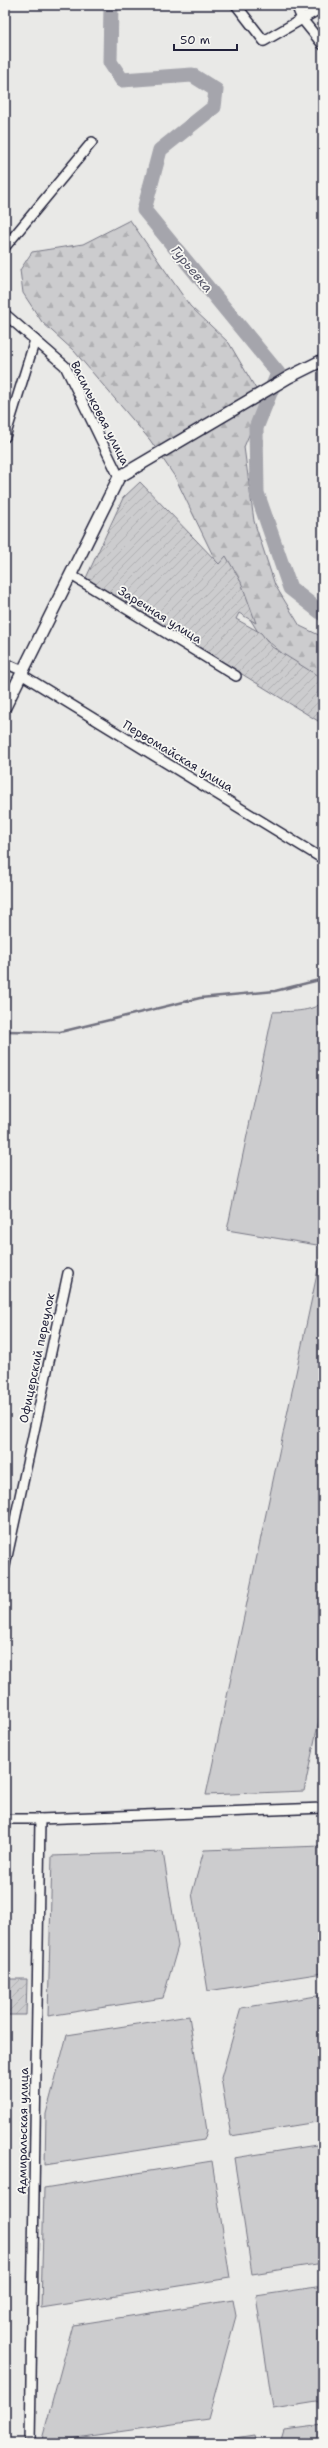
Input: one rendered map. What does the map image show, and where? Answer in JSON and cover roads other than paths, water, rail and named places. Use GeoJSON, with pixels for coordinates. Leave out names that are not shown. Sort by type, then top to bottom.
{"type":"FeatureCollection","features":[{"type":"Feature","properties":{"kind":"street"},"geometry":{"type":"LineString","coordinates":[[236,5],[264,42],[323,7]]}},
{"type":"Feature","properties":{"kind":"street"},"geometry":{"type":"LineString","coordinates":[[296,5],[302,19],[323,45]]}},
{"type":"Feature","properties":{"kind":"street"},"geometry":{"type":"LineString","coordinates":[[5,247],[92,142]]}},
{"type":"Feature","properties":{"kind":"street","name":"Васильковая улица"},"geometry":{"type":"LineString","coordinates":[[5,314],[65,366],[119,477]]}},
{"type":"Feature","properties":{"kind":"street"},"geometry":{"type":"LineString","coordinates":[[5,438],[35,340]]}},
{"type":"Feature","properties":{"kind":"street"},"geometry":{"type":"LineString","coordinates":[[5,707],[119,477],[289,377],[323,360]]}},
{"type":"Feature","properties":{"kind":"street","name":"Заречная улица"},"geometry":{"type":"LineString","coordinates":[[71,575],[236,676]]}},
{"type":"Feature","properties":{"kind":"street","name":"Первомайская улица"},"geometry":{"type":"LineString","coordinates":[[5,663],[22,672],[323,859]]}},
{"type":"Feature","properties":{"kind":"street","name":"Офицерский переулок"},"geometry":{"type":"LineString","coordinates":[[5,1566],[68,1273]]}},
{"type":"Feature","properties":{"kind":"street"},"geometry":{"type":"LineString","coordinates":[[5,1819],[40,1819],[323,1808]]}},
{"type":"Feature","properties":{"kind":"street","name":"Адмиральская улица"},"geometry":{"type":"LineString","coordinates":[[30,2443],[40,1819]]}},
{"type":"Feature","properties":{"kind":"waterway","name":"Гурьевка"},"geometry":{"type":"LineString","coordinates":[[111,5],[110,62],[122,80],[192,75],[216,90],[214,107],[160,150],[144,210],[278,373],[256,428],[257,493],[290,588],[323,614]]}},
{"type":"Feature","properties":{"kind":"waterway"},"geometry":{"type":"LineString","coordinates":[[5,1031],[60,1032],[200,998],[275,991],[323,979]]}}]}
